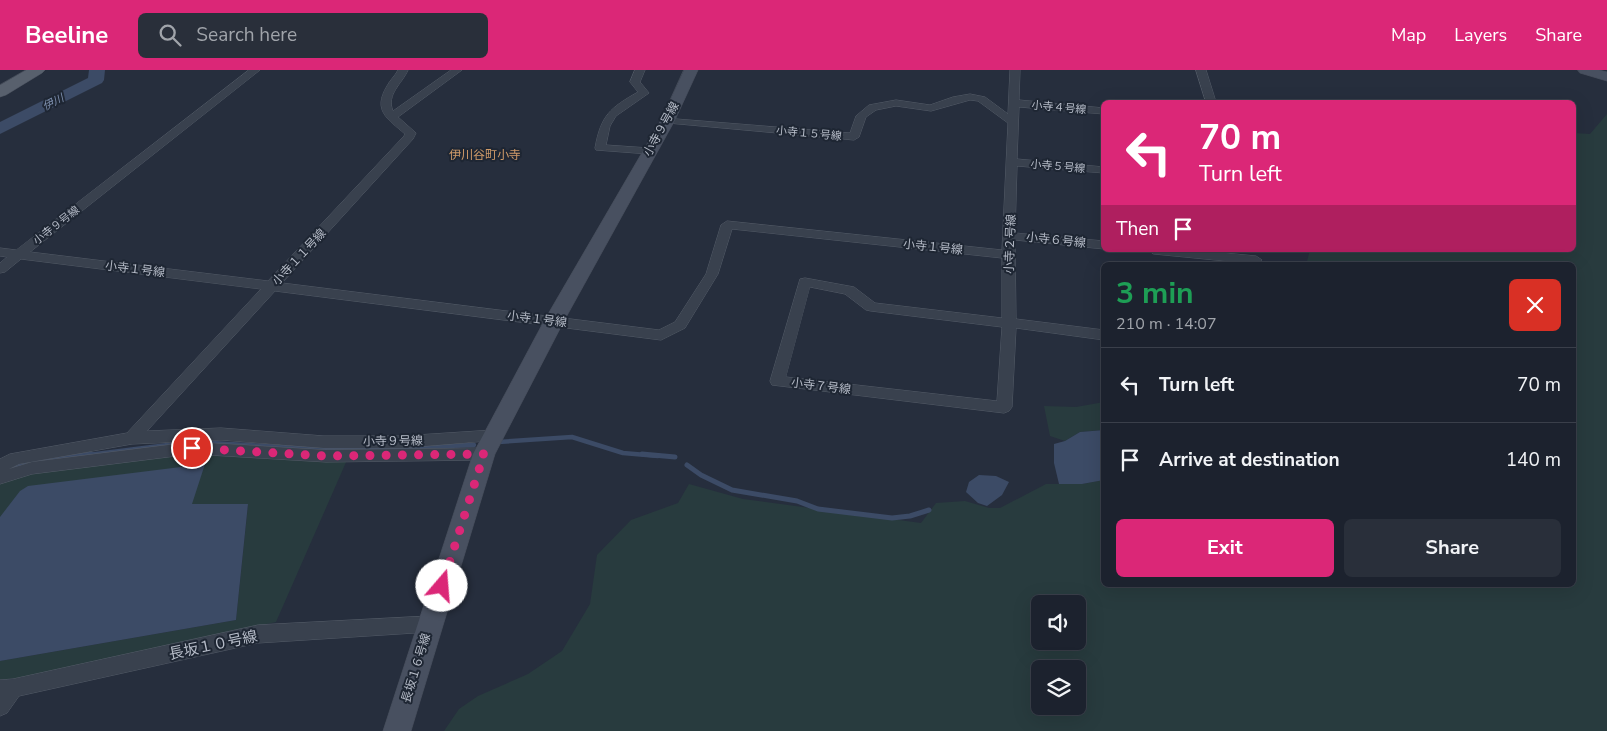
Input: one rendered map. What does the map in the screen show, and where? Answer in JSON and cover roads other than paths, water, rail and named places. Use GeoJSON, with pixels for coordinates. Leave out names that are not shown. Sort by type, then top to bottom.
{"type":"FeatureCollection","features":[{"type":"Feature","properties":{"kind":"main road"},"geometry":{"type":"LineString","coordinates":[[0,92],[37,70]]}},
{"type":"Feature","properties":{"kind":"street","name":"小寺９号線"},"geometry":{"type":"LineString","coordinates":[[0,269],[254,70]]}},
{"type":"Feature","properties":{"kind":"street"},"geometry":{"type":"LineString","coordinates":[[403,70],[387,97],[385,108],[391,117],[457,70]]}},
{"type":"Feature","properties":{"kind":"street"},"geometry":{"type":"LineString","coordinates":[[640,70],[635,82],[644,93],[616,109],[605,121],[600,148],[649,150]]}},
{"type":"Feature","properties":{"kind":"street","name":"小寺９号線"},"geometry":{"type":"LineString","coordinates":[[488,445],[649,150],[668,120],[686,83],[690,70]]}},
{"type":"Feature","properties":{"kind":"street","name":"小寺２号線"},"geometry":{"type":"LineString","coordinates":[[1009,324],[1008,255],[1015,70]]}},
{"type":"Feature","properties":{"kind":"street"},"geometry":{"type":"LineString","coordinates":[[1201,70],[1210,100]]}},
{"type":"Feature","properties":{"kind":"street"},"geometry":{"type":"LineString","coordinates":[[1585,70],[1607,77]]}},
{"type":"Feature","properties":{"kind":"street","name":"小寺１５号線"},"geometry":{"type":"LineString","coordinates":[[668,120],[854,137],[861,116],[873,107],[896,103],[931,108],[957,99],[970,97],[981,99],[995,107],[1014,123]]}},
{"type":"Feature","properties":{"kind":"street","name":"小寺４号線"},"geometry":{"type":"LineString","coordinates":[[1014,103],[1101,110]]}},
{"type":"Feature","properties":{"kind":"street","name":"小寺１１号線"},"geometry":{"type":"LineString","coordinates":[[132,438],[409,137],[411,133],[391,117]]}},
{"type":"Feature","properties":{"kind":"street","name":"小寺５号線"},"geometry":{"type":"LineString","coordinates":[[1013,162],[1101,170]]}},
{"type":"Feature","properties":{"kind":"street","name":"小寺１号線"},"geometry":{"type":"LineString","coordinates":[[0,252],[272,285],[661,336],[680,325],[712,274],[727,225],[1008,255]]}},
{"type":"Feature","properties":{"kind":"street","name":"小寺６号線"},"geometry":{"type":"LineString","coordinates":[[1009,236],[1101,245]]}},
{"type":"Feature","properties":{"kind":"street"},"geometry":{"type":"LineString","coordinates":[[1179,252],[1255,258]]}},
{"type":"Feature","properties":{"kind":"street","name":"小寺７号線"},"geometry":{"type":"LineString","coordinates":[[805,282],[850,290],[871,307],[1009,324],[1004,407],[777,381],[805,282]]}},
{"type":"Feature","properties":{"kind":"street"},"geometry":{"type":"LineString","coordinates":[[1009,324],[1101,335]]}},
{"type":"Feature","properties":{"kind":"street"},"geometry":{"type":"LineString","coordinates":[[0,466],[16,458],[132,438],[221,434],[238,443]]}},
{"type":"Feature","properties":{"kind":"street"},"geometry":{"type":"LineString","coordinates":[[0,478],[32,468],[238,443],[326,456],[488,445]]}},
{"type":"Feature","properties":{"kind":"street","name":"長坂１６号線"},"geometry":{"type":"LineString","coordinates":[[397,731],[488,445]]}},
{"type":"Feature","properties":{"kind":"street","name":"長坂１０号線"},"geometry":{"type":"LineString","coordinates":[[6,688],[258,634],[430,624]]}},
{"type":"Feature","properties":{"kind":"street"},"geometry":{"type":"LineString","coordinates":[[0,706],[6,688]]}},
{"type":"Feature","properties":{"kind":"water"},"geometry":{"type":"Polygon","coordinates":[[[1101,430],[1101,481],[1082,484],[1059,484],[1054,463],[1054,444],[1065,441],[1080,432],[1101,430]]]}},
{"type":"Feature","properties":{"kind":"water"},"geometry":{"type":"Polygon","coordinates":[[[205,464],[192,504],[248,504],[236,620],[0,661],[0,517],[20,491],[28,486],[205,464]]]}},
{"type":"Feature","properties":{"kind":"water"},"geometry":{"type":"Polygon","coordinates":[[[979,475],[996,476],[1009,482],[1002,495],[987,506],[978,503],[966,492],[969,482],[979,475]]]}},
{"type":"Feature","properties":{"kind":"waterway","name":"伊川"},"geometry":{"type":"LineString","coordinates":[[0,129],[96,80],[97,70]]}},
{"type":"Feature","properties":{"kind":"waterway"},"geometry":{"type":"LineString","coordinates":[[498,442],[572,437],[623,453],[658,456]]}},
{"type":"Feature","properties":{"kind":"waterway"},"geometry":{"type":"LineString","coordinates":[[211,443],[336,450],[474,445]]}},
{"type":"Feature","properties":{"kind":"waterway"},"geometry":{"type":"LineString","coordinates":[[80,456],[176,444]]}},
{"type":"Feature","properties":{"kind":"waterway"},"geometry":{"type":"LineString","coordinates":[[0,471],[29,462],[91,454]]}},
{"type":"Feature","properties":{"kind":"waterway"},"geometry":{"type":"LineString","coordinates":[[642,454],[675,457]]}},
{"type":"Feature","properties":{"kind":"waterway"},"geometry":{"type":"LineString","coordinates":[[687,465],[701,475],[732,490],[797,501],[818,509],[892,518],[910,516],[929,510]]}},
{"type":"Feature","properties":{"kind":"district","name":"伊川谷町小寺"},"geometry":{"type":"Point","coordinates":[485,155]}}]}
